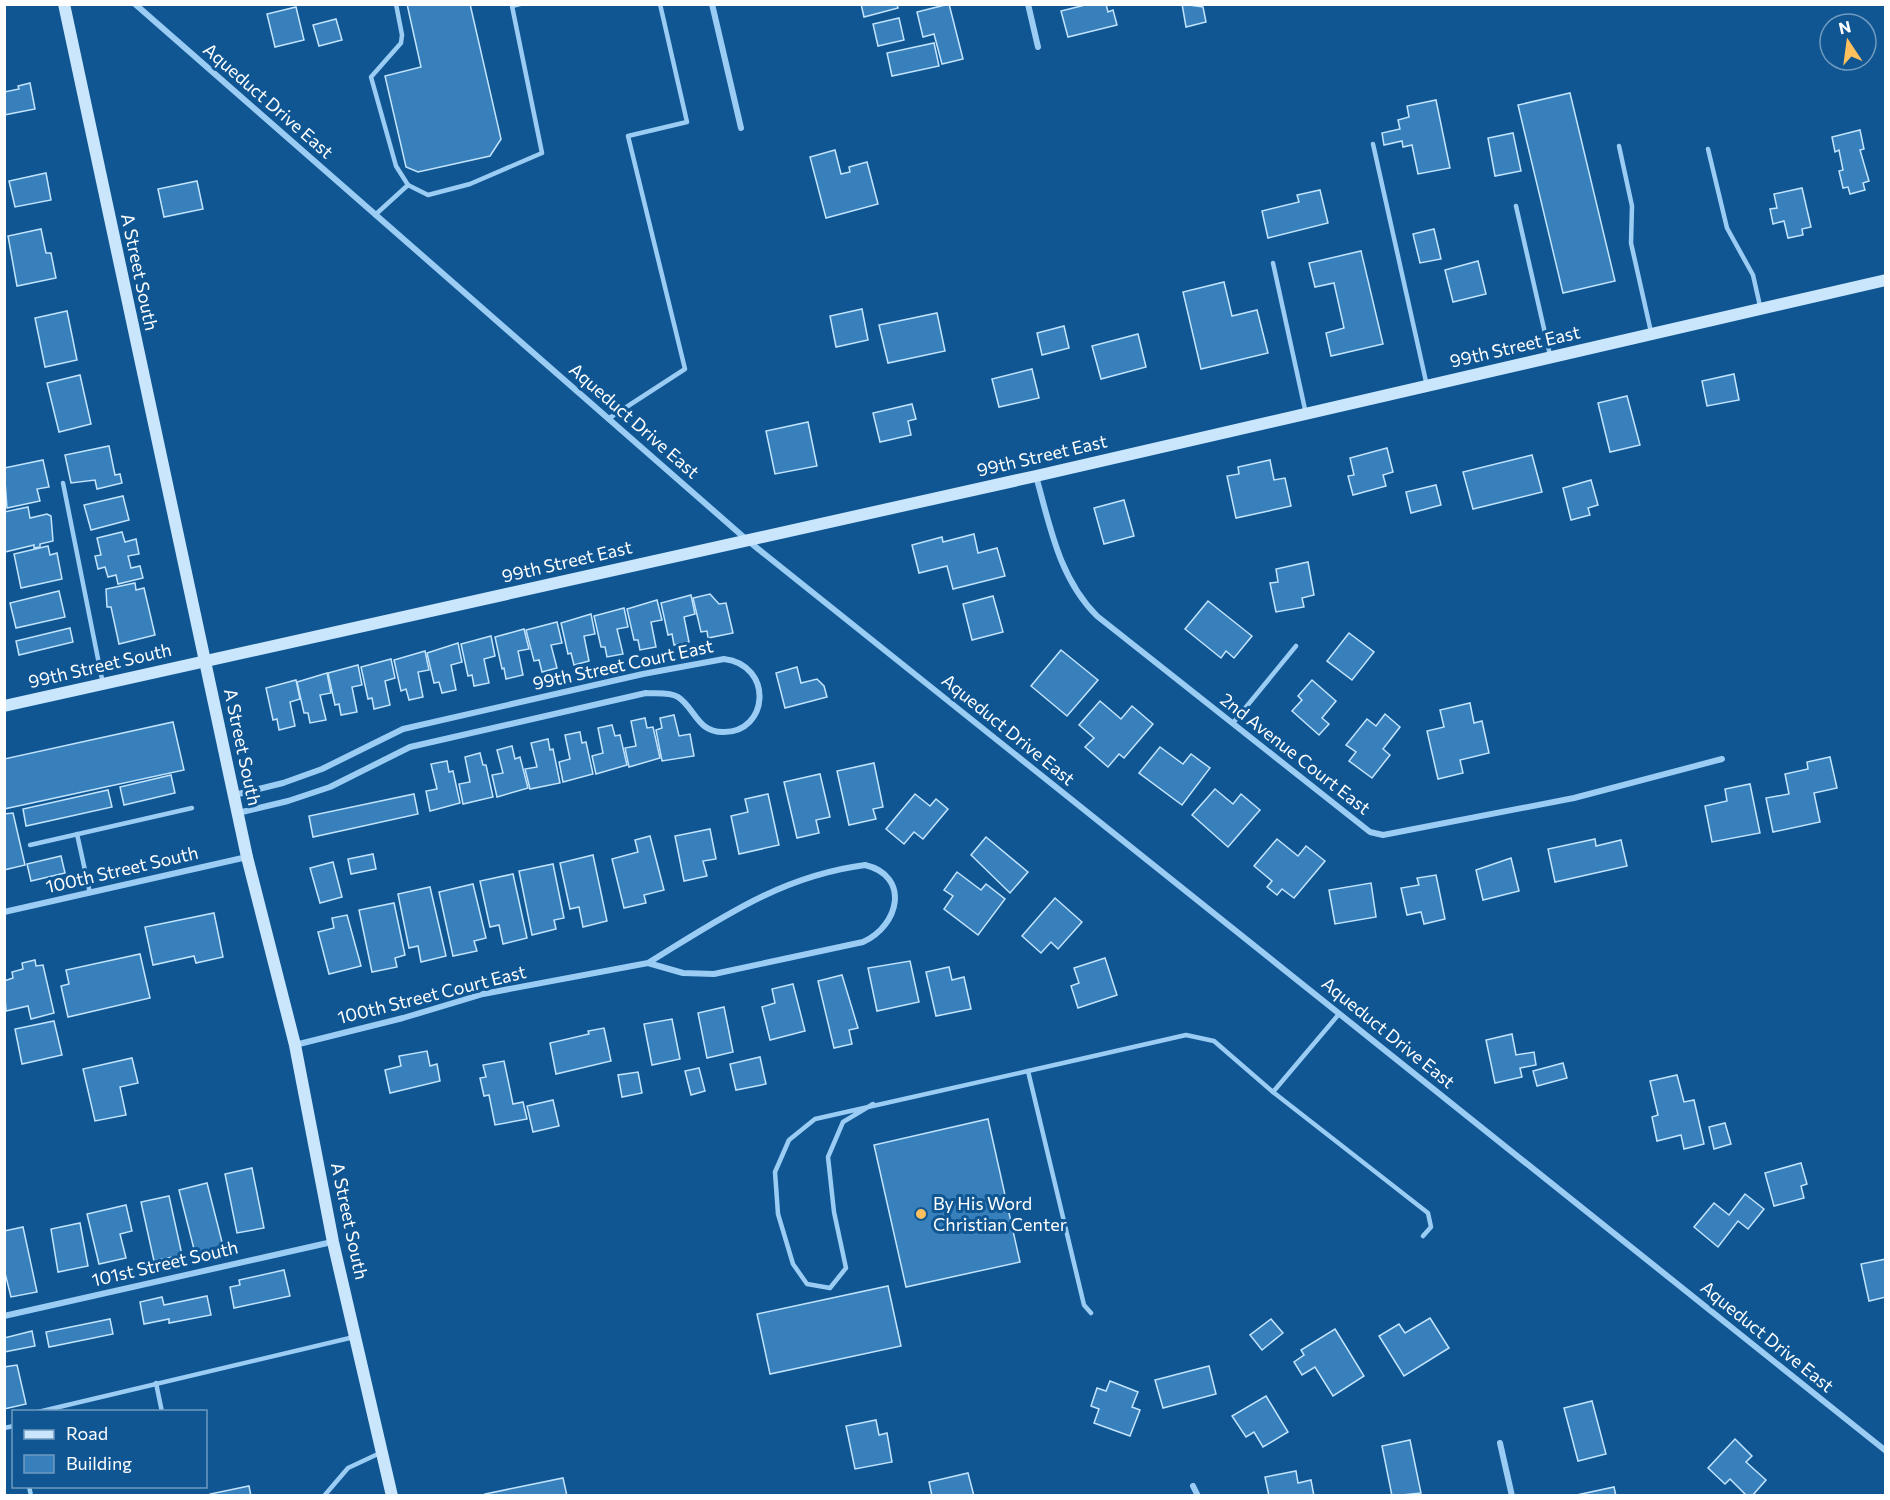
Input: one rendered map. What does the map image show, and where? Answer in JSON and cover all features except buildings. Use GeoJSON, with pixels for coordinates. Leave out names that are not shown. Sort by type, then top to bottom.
{"type":"FeatureCollection","features":[{"type":"Feature","properties":{"kind":"street","name":"A Street South"},"geometry":{"type":"LineString","coordinates":[[64,4],[247,857],[294,1045],[333,1242],[357,1336],[392,1496]]}},
{"type":"Feature","properties":{"kind":"street","name":"Aqueduct Drive East"},"geometry":{"type":"LineString","coordinates":[[135,4],[747,540],[1886,1451]]}},
{"type":"Feature","properties":{"kind":"street"},"geometry":{"type":"LineString","coordinates":[[712,4],[741,128]]}},
{"type":"Feature","properties":{"kind":"street"},"geometry":{"type":"LineString","coordinates":[[1028,4],[1038,47]]}},
{"type":"Feature","properties":{"kind":"street","name":"99th Street East"},"geometry":{"type":"LineString","coordinates":[[204,661],[1036,476],[1886,280]]}},
{"type":"Feature","properties":{"kind":"street","name":"2nd Avenue Court East"},"geometry":{"type":"LineString","coordinates":[[1036,476],[1055,545],[1070,582],[1081,600],[1097,616],[1370,832],[1383,835],[1574,798],[1722,759]]}},
{"type":"Feature","properties":{"kind":"street","name":"99th Street Court East"},"geometry":{"type":"LineString","coordinates":[[234,795],[283,783],[322,769],[403,729],[643,674],[724,658],[734,660],[749,669],[759,685],[760,694],[756,713],[742,727],[733,731],[723,732],[704,727],[675,695],[646,693],[410,747],[330,787],[288,801],[238,813]]}},
{"type":"Feature","properties":{"kind":"street","name":"99th Street South"},"geometry":{"type":"LineString","coordinates":[[4,706],[204,661]]}},
{"type":"Feature","properties":{"kind":"street","name":"100th Street South"},"geometry":{"type":"LineString","coordinates":[[4,912],[247,857]]}},
{"type":"Feature","properties":{"kind":"street","name":"100th Street Court East"},"geometry":{"type":"LineString","coordinates":[[294,1045],[483,994],[648,963],[746,903],[786,885],[865,865],[876,868],[891,885],[895,910],[888,926],[876,936],[863,942],[714,974],[683,973],[648,963]]}},
{"type":"Feature","properties":{"kind":"street","name":"101st Street South"},"geometry":{"type":"LineString","coordinates":[[4,1316],[333,1242]]}},
{"type":"Feature","properties":{"kind":"street"},"geometry":{"type":"LineString","coordinates":[[1500,1443],[1512,1496]]}},
{"type":"Feature","properties":{"kind":"street"},"geometry":{"type":"LineString","coordinates":[[1193,1486],[1198,1496]]}},
{"type":"Feature","properties":{"kind":"lane"},"geometry":{"type":"LineString","coordinates":[[396,4],[402,35],[401,43],[375,69],[371,77],[396,166],[408,184],[428,195],[471,184],[542,153],[512,6],[520,4]]}},
{"type":"Feature","properties":{"kind":"lane"},"geometry":{"type":"LineString","coordinates":[[609,419],[685,369],[628,136],[687,122],[660,4]]}},
{"type":"Feature","properties":{"kind":"lane"},"geometry":{"type":"LineString","coordinates":[[1373,144],[1427,386]]}},
{"type":"Feature","properties":{"kind":"lane"},"geometry":{"type":"LineString","coordinates":[[1619,146],[1632,206],[1631,243],[1651,334]]}},
{"type":"Feature","properties":{"kind":"lane"},"geometry":{"type":"LineString","coordinates":[[1708,149],[1726,228],[1752,275],[1761,309]]}},
{"type":"Feature","properties":{"kind":"lane"},"geometry":{"type":"LineString","coordinates":[[375,215],[408,184]]}},
{"type":"Feature","properties":{"kind":"lane"},"geometry":{"type":"LineString","coordinates":[[1516,206],[1550,358]]}},
{"type":"Feature","properties":{"kind":"lane"},"geometry":{"type":"LineString","coordinates":[[1273,263],[1306,414]]}},
{"type":"Feature","properties":{"kind":"lane"},"geometry":{"type":"LineString","coordinates":[[63,483],[104,684]]}},
{"type":"Feature","properties":{"kind":"lane"},"geometry":{"type":"LineString","coordinates":[[1233,723],[1296,646]]}},
{"type":"Feature","properties":{"kind":"lane"},"geometry":{"type":"LineString","coordinates":[[30,845],[192,808]]}},
{"type":"Feature","properties":{"kind":"lane"},"geometry":{"type":"LineString","coordinates":[[77,834],[90,893]]}},
{"type":"Feature","properties":{"kind":"lane"},"geometry":{"type":"LineString","coordinates":[[1272,1092],[1340,1014]]}},
{"type":"Feature","properties":{"kind":"lane"},"geometry":{"type":"LineString","coordinates":[[873,1104],[843,1122],[828,1157],[834,1212],[846,1268],[830,1288],[807,1284],[794,1264],[778,1214],[775,1172],[789,1140],[815,1119],[873,1104],[1186,1035],[1214,1041],[1272,1092],[1428,1213],[1431,1227],[1423,1236]]}},
{"type":"Feature","properties":{"kind":"lane"},"geometry":{"type":"LineString","coordinates":[[1028,1071],[1084,1305],[1091,1313]]}},
{"type":"Feature","properties":{"kind":"lane"},"geometry":{"type":"LineString","coordinates":[[46,1410],[357,1336]]}},
{"type":"Feature","properties":{"kind":"lane"},"geometry":{"type":"LineString","coordinates":[[156,1383],[162,1410]]}},
{"type":"Feature","properties":{"kind":"lane"},"geometry":{"type":"LineString","coordinates":[[324,1496],[348,1468],[382,1451]]}},
{"type":"Feature","properties":{"kind":"place","name":"By His Word Christian Center"},"geometry":{"type":"Point","coordinates":[921,1214]}}]}
